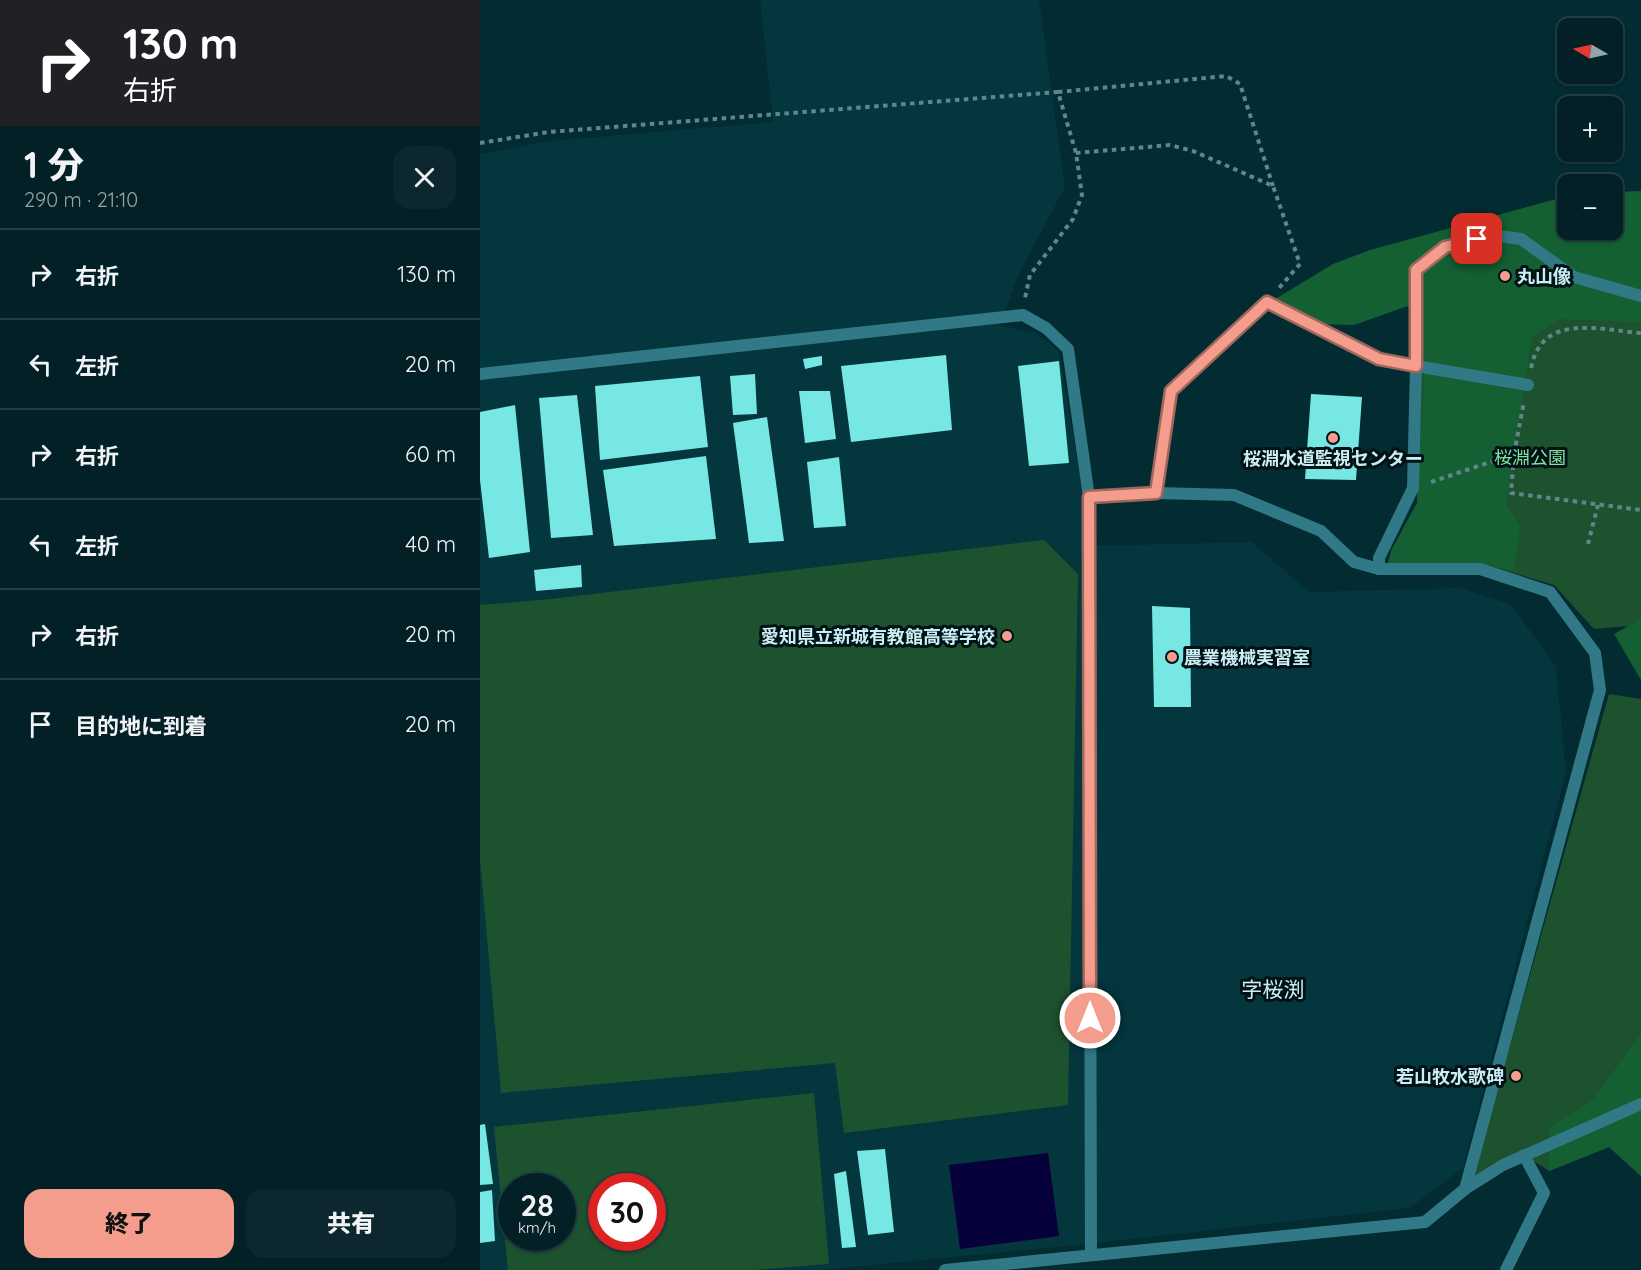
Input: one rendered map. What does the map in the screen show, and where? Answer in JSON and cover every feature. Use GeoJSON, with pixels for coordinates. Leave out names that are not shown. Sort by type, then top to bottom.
{"type":"FeatureCollection","features":[{"type":"Feature","properties":{"kind":"street"},"geometry":{"type":"LineString","coordinates":[[1379,569],[1379,558],[1413,488],[1416,270],[1445,247],[1492,235],[1521,239],[1574,277],[1641,296]]}},
{"type":"Feature","properties":{"kind":"street"},"geometry":{"type":"LineString","coordinates":[[1156,493],[1171,391],[1267,302],[1379,359],[1528,385]]}},
{"type":"Feature","properties":{"kind":"street"},"geometry":{"type":"LineString","coordinates":[[480,374],[1023,315],[1046,328],[1068,349],[1089,497],[1091,1255]]}},
{"type":"Feature","properties":{"kind":"street"},"geometry":{"type":"LineString","coordinates":[[1089,497],[1156,493],[1234,495],[1321,531],[1354,562],[1379,569],[1480,569],[1550,592],[1595,653],[1600,690],[1465,1189]]}},
{"type":"Feature","properties":{"kind":"street"},"geometry":{"type":"LineString","coordinates":[[945,1270],[1425,1222],[1465,1189],[1524,1155],[1641,1104]]}},
{"type":"Feature","properties":{"kind":"street"},"geometry":{"type":"LineString","coordinates":[[1506,1270],[1544,1194],[1524,1155]]}},
{"type":"Feature","properties":{"kind":"path"},"geometry":{"type":"LineString","coordinates":[[480,143],[549,132],[1058,92],[1226,76],[1240,84],[1300,264],[1267,302]]}},
{"type":"Feature","properties":{"kind":"path"},"geometry":{"type":"LineString","coordinates":[[1023,315],[1030,275],[1073,219],[1082,195],[1076,153],[1058,92]]}},
{"type":"Feature","properties":{"kind":"path"},"geometry":{"type":"LineString","coordinates":[[1076,153],[1170,145],[1193,151],[1274,186]]}},
{"type":"Feature","properties":{"kind":"path"},"geometry":{"type":"LineString","coordinates":[[1641,333],[1571,328],[1556,330],[1546,337],[1532,362],[1514,454],[1511,493],[1641,510]]}},
{"type":"Feature","properties":{"kind":"path"},"geometry":{"type":"LineString","coordinates":[[1413,488],[1514,454]]}},
{"type":"Feature","properties":{"kind":"path"},"geometry":{"type":"LineString","coordinates":[[1588,544],[1598,505]]}},
{"type":"Feature","properties":{"kind":"shaded area","name":"愛知県立新城有教館高等学校"},"geometry":{"type":"Polygon","coordinates":[[[760,0],[1039,0],[1065,187],[1018,276],[1000,326],[1036,333],[1059,351],[1082,488],[1088,546],[1252,542],[1309,592],[1460,588],[1511,604],[1556,667],[1566,772],[1463,1168],[1409,1208],[1078,1245],[821,1270],[480,1270],[480,154],[550,141],[773,122],[760,0]]]}},
{"type":"Feature","properties":{"kind":"shaded area"},"geometry":{"type":"Polygon","coordinates":[[[1048,1153],[1059,1236],[960,1249],[949,1165],[1048,1153]]]}},
{"type":"Feature","properties":{"kind":"green space"},"geometry":{"type":"Polygon","coordinates":[[[1641,191],[1641,322],[1560,319],[1532,337],[1506,504],[1520,527],[1514,571],[1483,564],[1387,566],[1391,551],[1417,503],[1425,362],[1408,306],[1354,325],[1317,324],[1272,301],[1333,264],[1370,250],[1557,199],[1557,240],[1623,240],[1623,192],[1641,191]]]}},
{"type":"Feature","properties":{"kind":"green space","name":"桜淵公園"},"geometry":{"type":"Polygon","coordinates":[[[1421,259],[1641,290],[1641,625],[1594,629],[1554,585],[1483,564],[1391,551],[1417,503],[1422,359],[1421,259]]]}},
{"type":"Feature","properties":{"kind":"green space"},"geometry":{"type":"Polygon","coordinates":[[[1044,540],[1078,574],[1068,1105],[844,1133],[835,1063],[501,1093],[480,859],[480,605],[551,599],[1044,540]]]}},
{"type":"Feature","properties":{"kind":"green space"},"geometry":{"type":"Polygon","coordinates":[[[1641,619],[1641,680],[1614,634],[1641,619]]]}},
{"type":"Feature","properties":{"kind":"green space"},"geometry":{"type":"Polygon","coordinates":[[[1609,694],[1641,699],[1641,1176],[1609,1147],[1549,1171],[1524,1155],[1473,1177],[1609,694]]]}},
{"type":"Feature","properties":{"kind":"green space"},"geometry":{"type":"Polygon","coordinates":[[[1641,1033],[1641,1176],[1609,1147],[1549,1171],[1549,1128],[1593,1100],[1641,1033]]]}},
{"type":"Feature","properties":{"kind":"green space"},"geometry":{"type":"Polygon","coordinates":[[[814,1093],[829,1264],[754,1270],[508,1270],[506,1251],[576,1251],[576,1173],[499,1173],[494,1127],[814,1093]]]}},
{"type":"Feature","properties":{"kind":"building"},"geometry":{"type":"Polygon","coordinates":[[[946,355],[952,430],[851,442],[841,366],[946,355]]]}},
{"type":"Feature","properties":{"kind":"building"},"geometry":{"type":"Polygon","coordinates":[[[822,356],[822,365],[805,369],[803,359],[822,356]]]}},
{"type":"Feature","properties":{"kind":"building"},"geometry":{"type":"Polygon","coordinates":[[[1059,361],[1069,463],[1029,466],[1018,366],[1059,361]]]}},
{"type":"Feature","properties":{"kind":"building"},"geometry":{"type":"Polygon","coordinates":[[[755,374],[757,414],[733,415],[730,376],[755,374]]]}},
{"type":"Feature","properties":{"kind":"building"},"geometry":{"type":"Polygon","coordinates":[[[700,376],[708,447],[600,460],[595,386],[700,376]]]}},
{"type":"Feature","properties":{"kind":"building"},"geometry":{"type":"Polygon","coordinates":[[[799,391],[830,391],[836,439],[805,443],[799,391]]]}},
{"type":"Feature","properties":{"kind":"building","name":"桜淵水道監視センター"},"geometry":{"type":"Polygon","coordinates":[[[1311,394],[1362,397],[1356,480],[1305,479],[1311,394]]]}},
{"type":"Feature","properties":{"kind":"building"},"geometry":{"type":"Polygon","coordinates":[[[577,395],[593,535],[551,538],[539,398],[577,395]]]}},
{"type":"Feature","properties":{"kind":"building"},"geometry":{"type":"Polygon","coordinates":[[[515,405],[530,552],[489,558],[480,480],[480,412],[515,405]]]}},
{"type":"Feature","properties":{"kind":"building"},"geometry":{"type":"Polygon","coordinates":[[[767,417],[784,541],[749,543],[733,423],[767,417]]]}},
{"type":"Feature","properties":{"kind":"building"},"geometry":{"type":"Polygon","coordinates":[[[706,456],[716,539],[614,546],[603,470],[706,456]]]}},
{"type":"Feature","properties":{"kind":"building"},"geometry":{"type":"Polygon","coordinates":[[[839,457],[846,526],[814,528],[807,462],[839,457]]]}},
{"type":"Feature","properties":{"kind":"building"},"geometry":{"type":"Polygon","coordinates":[[[581,565],[582,587],[536,591],[534,570],[581,565]]]}},
{"type":"Feature","properties":{"kind":"building","name":"農業機械実習室"},"geometry":{"type":"Polygon","coordinates":[[[1152,606],[1190,608],[1191,707],[1154,707],[1152,606]]]}},
{"type":"Feature","properties":{"kind":"building"},"geometry":{"type":"Polygon","coordinates":[[[485,1124],[493,1184],[480,1185],[480,1125],[485,1124]]]}},
{"type":"Feature","properties":{"kind":"building"},"geometry":{"type":"Polygon","coordinates":[[[885,1149],[894,1232],[868,1235],[857,1151],[885,1149]]]}},
{"type":"Feature","properties":{"kind":"building"},"geometry":{"type":"Polygon","coordinates":[[[846,1171],[856,1247],[842,1248],[834,1174],[846,1171]]]}},
{"type":"Feature","properties":{"kind":"building"},"geometry":{"type":"Polygon","coordinates":[[[492,1190],[495,1241],[480,1243],[480,1192],[492,1190]]]}},
{"type":"Feature","properties":{"kind":"place","name":"丸山像"},"geometry":{"type":"Point","coordinates":[1505,276]}},
{"type":"Feature","properties":{"kind":"place","name":"桜淵水道監視センター"},"geometry":{"type":"Point","coordinates":[1333,438]}},
{"type":"Feature","properties":{"kind":"place","name":"愛知県立新城有教館高等学校"},"geometry":{"type":"Point","coordinates":[1007,636]}},
{"type":"Feature","properties":{"kind":"place","name":"農業機械実習室"},"geometry":{"type":"Point","coordinates":[1172,657]}},
{"type":"Feature","properties":{"kind":"place","name":"若山牧水歌碑"},"geometry":{"type":"Point","coordinates":[1516,1076]}},
{"type":"Feature","properties":{"kind":"district","name":"字桜渕"},"geometry":{"type":"Point","coordinates":[1273,989]}},
{"type":"Feature","properties":{"kind":"route"},"geometry":{"type":"LineString","coordinates":[[1090,1018],[1089,497],[1156,493],[1171,391],[1267,302],[1379,359],[1416,366],[1416,270],[1445,247],[1477,239]]}}]}
